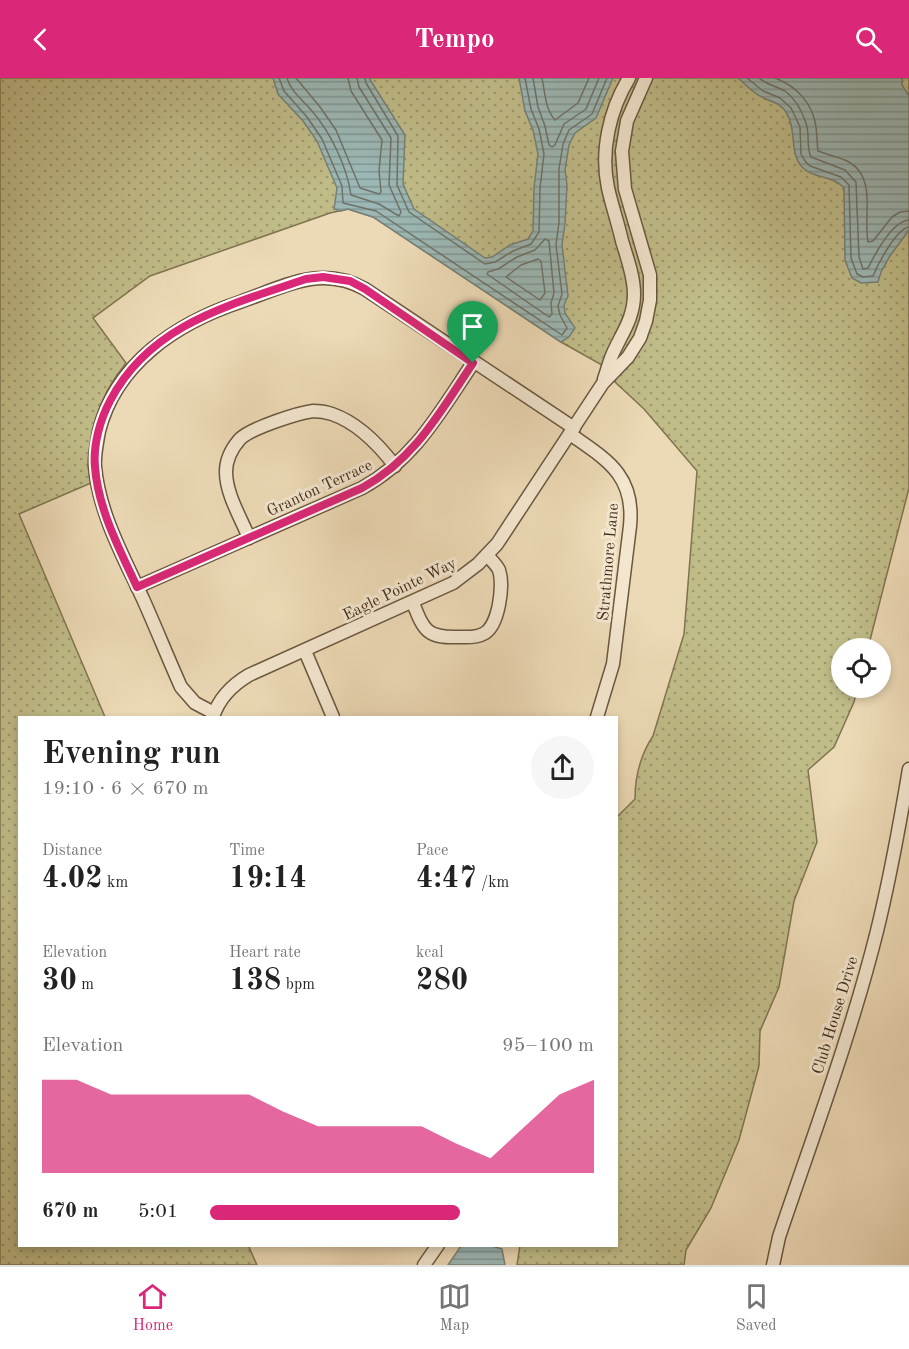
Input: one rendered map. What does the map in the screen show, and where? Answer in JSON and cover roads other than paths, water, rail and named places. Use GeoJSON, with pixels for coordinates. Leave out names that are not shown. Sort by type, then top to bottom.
{"type":"FeatureCollection","features":[{"type":"Feature","properties":{"kind":"street","name":"Eagle Pointe Way"},"geometry":{"type":"LineString","coordinates":[[603,384],[613,353],[633,310],[632,273],[607,186],[606,167],[611,118],[629,78]]}},
{"type":"Feature","properties":{"kind":"street","name":"Eagle Pointe Way"},"geometry":{"type":"LineString","coordinates":[[214,715],[224,696],[239,682],[413,603],[461,578],[497,544],[603,384],[628,357],[640,338],[646,321],[650,300],[650,275],[626,189],[622,151],[627,121],[646,78]]}},
{"type":"Feature","properties":{"kind":"street","name":"Strathmore Lane"},"geometry":{"type":"LineString","coordinates":[[214,715],[195,703],[181,687],[102,503],[95,465],[97,442],[104,413],[120,383],[135,364],[172,333],[198,318],[223,308],[306,279],[332,277],[350,281],[365,289],[572,431],[615,467],[626,486],[630,505],[630,526],[613,664],[597,716]]}},
{"type":"Feature","properties":{"kind":"street","name":"Granton Terrace"},"geometry":{"type":"LineString","coordinates":[[137,587],[362,488],[395,466],[423,438],[473,363]]}},
{"type":"Feature","properties":{"kind":"street"},"geometry":{"type":"LineString","coordinates":[[249,538],[229,488],[226,474],[231,452],[239,440],[250,432],[307,412],[325,412],[346,421],[367,436],[379,446],[395,466]]}},
{"type":"Feature","properties":{"kind":"street"},"geometry":{"type":"LineString","coordinates":[[413,603],[421,623],[430,634],[444,638],[484,634],[494,624],[496,618],[500,576],[496,565],[487,555]]}},
{"type":"Feature","properties":{"kind":"street"},"geometry":{"type":"LineString","coordinates":[[305,651],[333,716]]}},
{"type":"Feature","properties":{"kind":"street","name":"Club House Drive"},"geometry":{"type":"LineString","coordinates":[[773,1265],[779,1237],[860,992],[874,942],[891,871],[909,769]]}},
{"type":"Feature","properties":{"kind":"street"},"geometry":{"type":"LineString","coordinates":[[424,1265],[432,1247]]}},
{"type":"Feature","properties":{"kind":"water"},"geometry":{"type":"Polygon","coordinates":[[[273,78],[369,78],[405,135],[403,184],[414,209],[485,258],[492,257],[510,245],[528,239],[533,231],[538,154],[533,130],[525,111],[519,78],[613,78],[596,118],[575,133],[569,145],[565,170],[567,185],[562,245],[568,296],[564,305],[565,313],[575,328],[569,337],[561,342],[373,217],[348,209],[341,211],[334,209],[337,188],[317,141],[303,121],[278,94],[273,78]]]}},
{"type":"Feature","properties":{"kind":"water"},"geometry":{"type":"Polygon","coordinates":[[[738,78],[902,78],[902,85],[909,96],[909,230],[890,256],[878,282],[861,283],[852,278],[845,260],[844,188],[802,167],[796,155],[792,127],[785,110],[751,90],[738,78]]]}},
{"type":"Feature","properties":{"kind":"water"},"geometry":{"type":"Polygon","coordinates":[[[460,1247],[496,1247],[502,1249],[505,1265],[448,1265],[460,1247]]]}}]}
